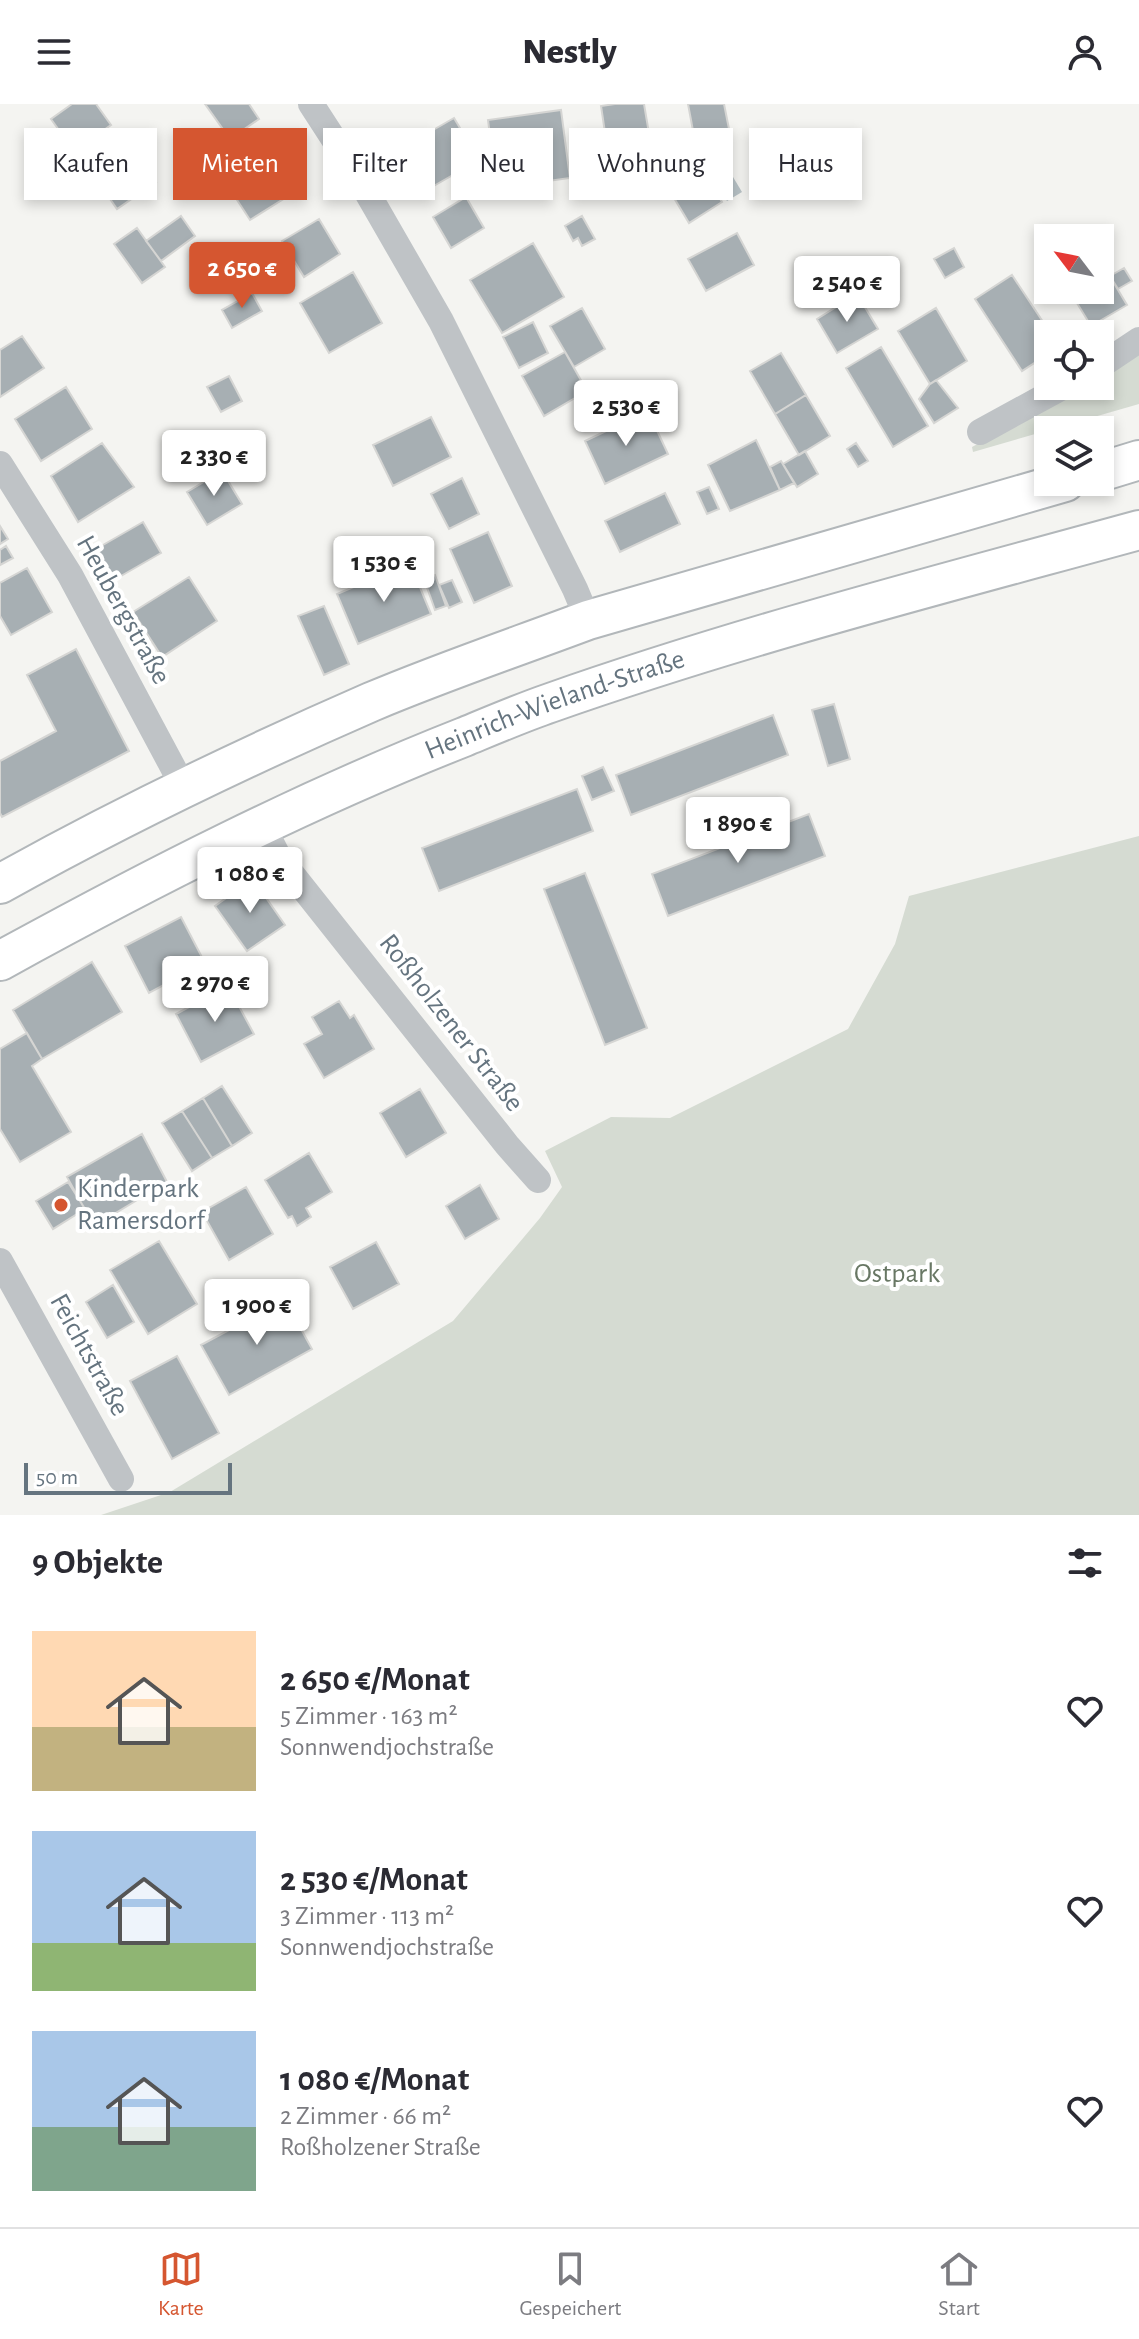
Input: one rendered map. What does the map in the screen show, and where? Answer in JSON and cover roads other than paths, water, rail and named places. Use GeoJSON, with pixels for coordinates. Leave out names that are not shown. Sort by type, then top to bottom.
{"type":"FeatureCollection","features":[{"type":"Feature","properties":{"kind":"main road"},"geometry":{"type":"LineString","coordinates":[[1114,468],[1139,460]]}},
{"type":"Feature","properties":{"kind":"main road"},"geometry":{"type":"LineString","coordinates":[[0,884],[184,788],[373,702],[588,620],[1034,491]]}},
{"type":"Feature","properties":{"kind":"main road","name":"Heinrich-Wieland-Straße"},"geometry":{"type":"LineString","coordinates":[[0,961],[118,896],[262,825],[411,758],[549,703],[764,634],[1139,530]]}},
{"type":"Feature","properties":{"kind":"street"},"geometry":{"type":"LineString","coordinates":[[311,104],[357,175],[441,321],[588,620]]}},
{"type":"Feature","properties":{"kind":"street"},"geometry":{"type":"LineString","coordinates":[[1114,357],[1139,340]]}},
{"type":"Feature","properties":{"kind":"street"},"geometry":{"type":"LineString","coordinates":[[980,432],[1038,400]]}},
{"type":"Feature","properties":{"kind":"street","name":"Heubergstraße"},"geometry":{"type":"LineString","coordinates":[[0,464],[70,575],[184,788]]}},
{"type":"Feature","properties":{"kind":"street","name":"Roßholzener Straße"},"geometry":{"type":"LineString","coordinates":[[262,825],[284,864],[538,1180]]}},
{"type":"Feature","properties":{"kind":"street","name":"Feichtstraße"},"geometry":{"type":"LineString","coordinates":[[0,1261],[121,1479]]}},
{"type":"Feature","properties":{"kind":"place","name":"Kinderpark Ramersdorf"},"geometry":{"type":"Point","coordinates":[61,1205]}},
{"type":"Feature","properties":{"kind":"park label","name":"Ostpark"},"geometry":{"type":"Point","coordinates":[897,1274]}}]}
